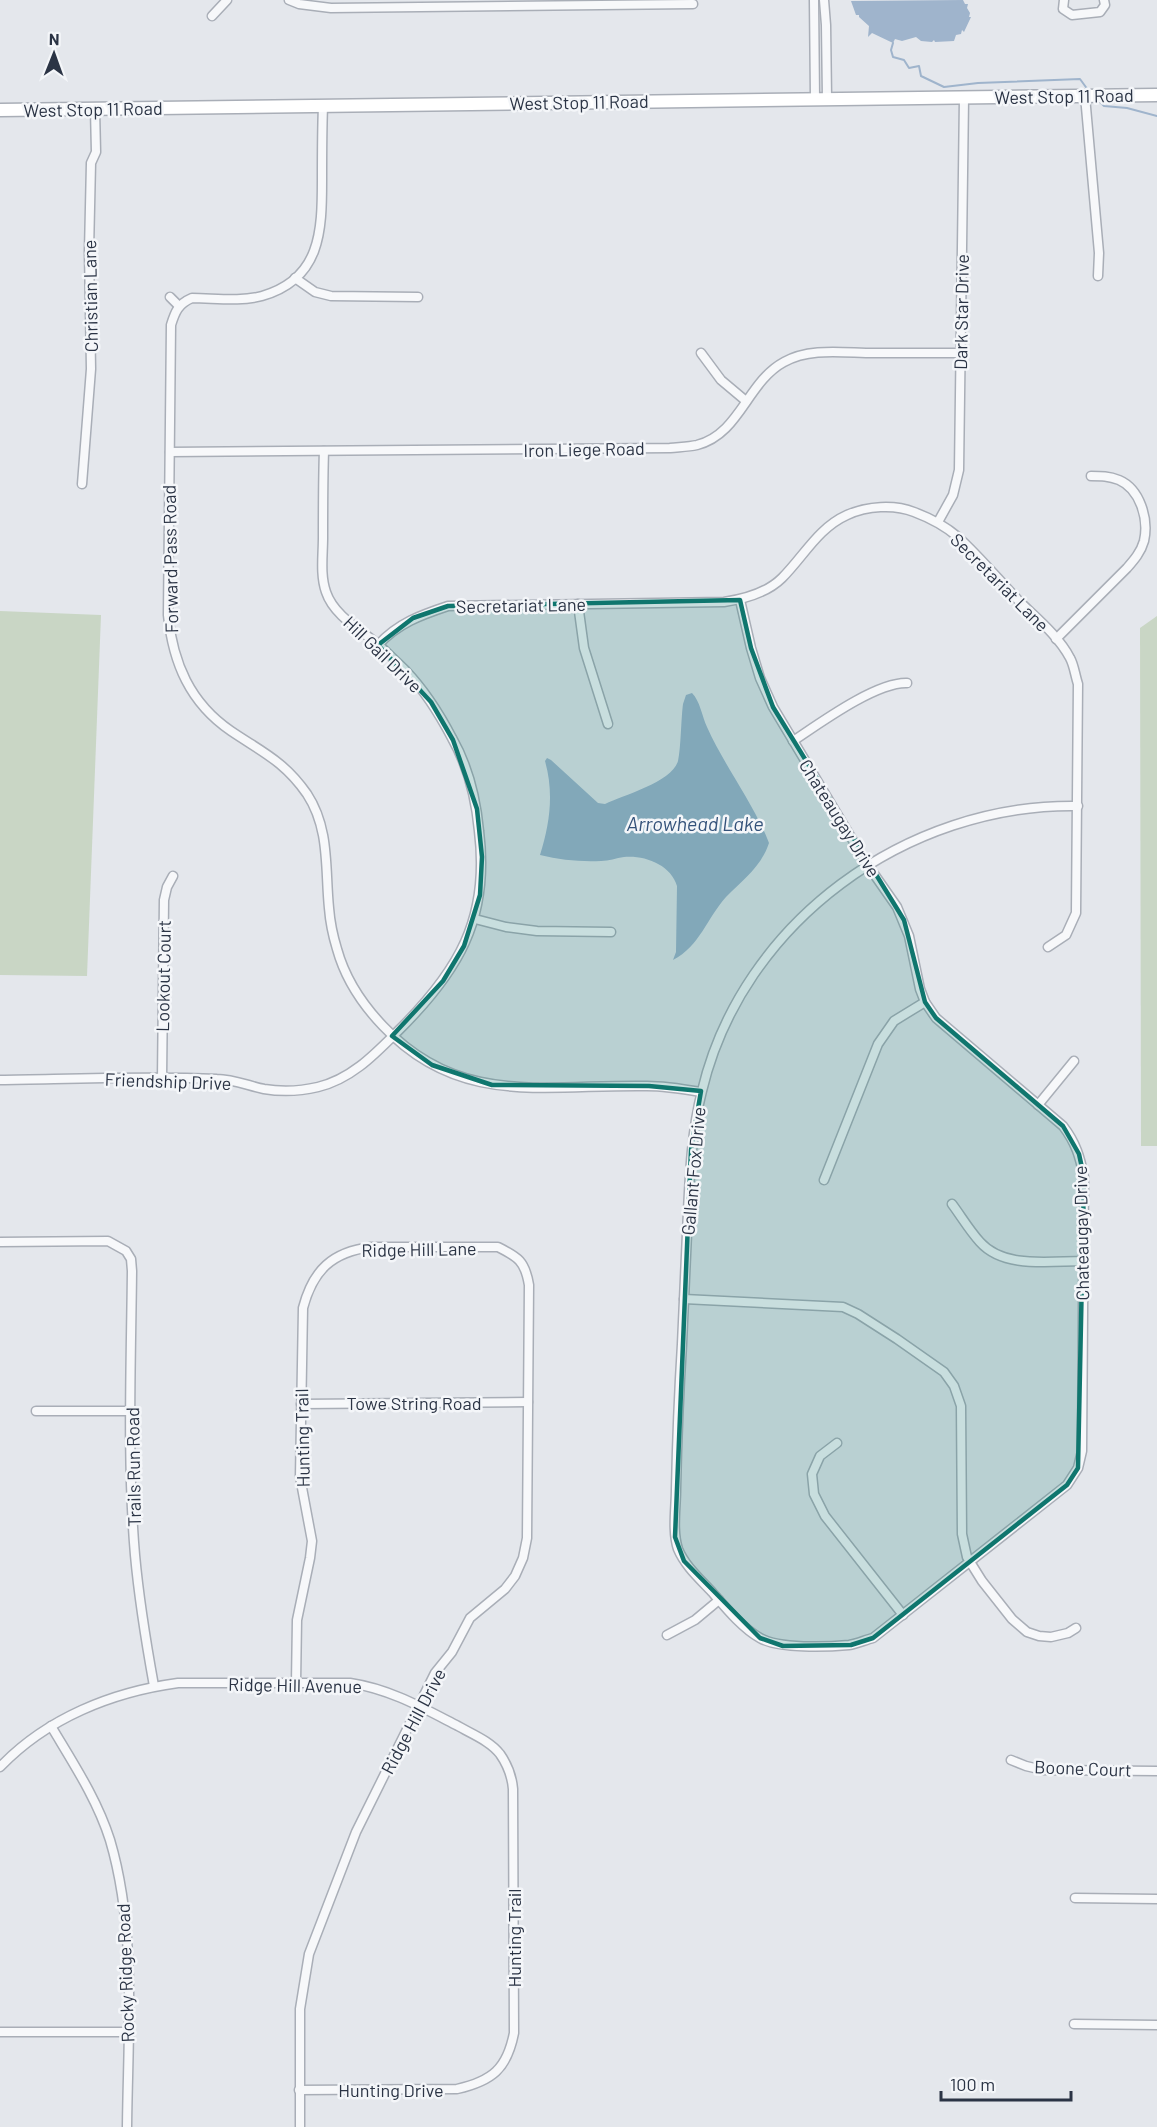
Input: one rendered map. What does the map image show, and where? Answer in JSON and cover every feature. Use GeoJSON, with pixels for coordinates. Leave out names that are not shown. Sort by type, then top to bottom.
{"type":"FeatureCollection","features":[{"type":"Feature","properties":{"kind":"main road","name":"West Stop 11 Road"},"geometry":{"type":"LineString","coordinates":[[0,110],[1157,94]]}},
{"type":"Feature","properties":{"kind":"street"},"geometry":{"type":"LineString","coordinates":[[212,16],[227,0]]}},
{"type":"Feature","properties":{"kind":"street"},"geometry":{"type":"LineString","coordinates":[[289,0],[299,4],[626,2],[693,4]]}},
{"type":"Feature","properties":{"kind":"street"},"geometry":{"type":"LineString","coordinates":[[814,0],[821,98]]}},
{"type":"Feature","properties":{"kind":"street"},"geometry":{"type":"LineString","coordinates":[[821,98],[826,19],[824,0]]}},
{"type":"Feature","properties":{"kind":"street"},"geometry":{"type":"LineString","coordinates":[[1064,0],[1063,9],[1072,15],[1100,12],[1105,5],[1104,0]]}},
{"type":"Feature","properties":{"kind":"street"},"geometry":{"type":"LineString","coordinates":[[1085,96],[1099,253],[1098,276]]}},
{"type":"Feature","properties":{"kind":"street","name":"Dark Star Drive"},"geometry":{"type":"LineString","coordinates":[[938,522],[953,495],[958,470],[964,98]]}},
{"type":"Feature","properties":{"kind":"street"},"geometry":{"type":"LineString","coordinates":[[170,297],[179,306],[192,298],[261,296],[285,286],[306,266],[316,248],[322,224],[323,106]]}},
{"type":"Feature","properties":{"kind":"street","name":"Christian Lane"},"geometry":{"type":"LineString","coordinates":[[82,483],[91,369],[89,251],[91,163],[96,152],[95,109]]}},
{"type":"Feature","properties":{"kind":"street"},"geometry":{"type":"LineString","coordinates":[[295,278],[315,292],[331,296],[418,297]]}},
{"type":"Feature","properties":{"kind":"street","name":"Forward Pass Road"},"geometry":{"type":"LineString","coordinates":[[179,306],[171,325],[168,615],[176,658],[187,684],[206,709],[230,730],[281,764],[298,781],[309,797],[321,823],[326,843],[329,910],[337,950],[357,994],[371,1014],[393,1036]]}},
{"type":"Feature","properties":{"kind":"street","name":"Iron Liege Road"},"geometry":{"type":"LineString","coordinates":[[170,452],[669,448],[698,445],[716,436],[734,420],[757,384],[768,372],[786,361],[805,354],[960,352]]}},
{"type":"Feature","properties":{"kind":"street"},"geometry":{"type":"LineString","coordinates":[[700,354],[721,380],[746,401]]}},
{"type":"Feature","properties":{"kind":"street","name":"Hill Gail Drive"},"geometry":{"type":"LineString","coordinates":[[324,452],[322,571],[326,592],[340,613],[408,673],[431,702],[453,740],[467,774],[477,809],[483,857],[480,895],[475,920],[464,946],[443,981],[423,1006],[393,1036]]}},
{"type":"Feature","properties":{"kind":"street"},"geometry":{"type":"LineString","coordinates":[[1056,639],[1127,568],[1137,556],[1144,542],[1146,525],[1143,509],[1134,491],[1122,481],[1107,476],[1091,476]]}},
{"type":"Feature","properties":{"kind":"street","name":"Secretariat Lane"},"geometry":{"type":"LineString","coordinates":[[378,645],[399,626],[413,618],[448,606],[740,600],[768,589],[781,579],[818,534],[849,514],[864,509],[888,507],[912,511],[938,522],[957,537],[1056,639],[1070,658],[1078,684],[1076,913],[1066,934],[1055,944],[1048,946]]}},
{"type":"Feature","properties":{"kind":"street","name":"Chateaugay Drive"},"geometry":{"type":"LineString","coordinates":[[719,1600],[759,1638],[783,1646],[851,1645],[873,1638],[1067,1485],[1078,1468],[1082,1451],[1084,1177],[1080,1154],[1073,1139],[1063,1126],[936,1018],[925,1002],[904,920],[867,864],[773,707],[760,678],[740,600]]}},
{"type":"Feature","properties":{"kind":"street"},"geometry":{"type":"LineString","coordinates":[[578,604],[584,648],[608,724]]}},
{"type":"Feature","properties":{"kind":"street"},"geometry":{"type":"LineString","coordinates":[[793,741],[875,691],[899,683],[907,683]]}},
{"type":"Feature","properties":{"kind":"street","name":"Gallant Fox Drive"},"geometry":{"type":"LineString","coordinates":[[719,1600],[684,1561],[675,1537],[691,1150],[701,1092],[711,1059],[726,1023],[743,992],[780,939],[835,887],[867,864],[918,837],[968,821],[1028,809],[1078,806]]}},
{"type":"Feature","properties":{"kind":"street","name":"Lookout Court"},"geometry":{"type":"LineString","coordinates":[[162,1078],[164,900],[173,876]]}},
{"type":"Feature","properties":{"kind":"street"},"geometry":{"type":"LineString","coordinates":[[475,920],[537,931],[611,932]]}},
{"type":"Feature","properties":{"kind":"street"},"geometry":{"type":"LineString","coordinates":[[824,1180],[878,1044],[894,1021],[925,1002]]}},
{"type":"Feature","properties":{"kind":"street"},"geometry":{"type":"LineString","coordinates":[[393,1036],[411,1052],[432,1065],[465,1079],[492,1085],[524,1088],[650,1086],[701,1092]]}},
{"type":"Feature","properties":{"kind":"street","name":"Friendship Drive"},"geometry":{"type":"LineString","coordinates":[[0,1080],[220,1079],[267,1089],[296,1090],[320,1087],[339,1080],[360,1068],[393,1036]]}},
{"type":"Feature","properties":{"kind":"street"},"geometry":{"type":"LineString","coordinates":[[1038,1105],[1074,1061]]}},
{"type":"Feature","properties":{"kind":"street"},"geometry":{"type":"LineString","coordinates":[[952,1203],[981,1244],[1000,1256],[1020,1261],[1083,1261]]}},
{"type":"Feature","properties":{"kind":"street","name":"Trails Run Road"},"geometry":{"type":"LineString","coordinates":[[0,1242],[108,1241],[124,1249],[130,1259],[132,1271],[131,1491],[142,1618],[154,1686]]}},
{"type":"Feature","properties":{"kind":"street","name":"Ridge Hill Lane"},"geometry":{"type":"LineString","coordinates":[[322,1268],[342,1254],[371,1247],[498,1247],[518,1259]]}},
{"type":"Feature","properties":{"kind":"street","name":"Ridge Hill Drive"},"geometry":{"type":"LineString","coordinates":[[300,2127],[300,2009],[309,1954],[356,1832],[435,1673],[452,1652],[470,1618],[505,1589],[515,1576],[523,1558],[526,1538],[529,1285],[526,1272],[518,1259]]}},
{"type":"Feature","properties":{"kind":"street","name":"Hunting Trail"},"geometry":{"type":"LineString","coordinates":[[296,1683],[297,1620],[312,1541],[300,1477],[303,1308],[308,1289],[322,1268]]}},
{"type":"Feature","properties":{"kind":"street"},"geometry":{"type":"LineString","coordinates":[[684,1299],[843,1307],[897,1339],[944,1372],[954,1386],[961,1406],[962,1534],[970,1562],[1012,1619],[1027,1632],[1050,1637],[1068,1633],[1076,1628]]}},
{"type":"Feature","properties":{"kind":"street","name":"Towe String Road"},"geometry":{"type":"LineString","coordinates":[[301,1404],[528,1402]]}},
{"type":"Feature","properties":{"kind":"street"},"geometry":{"type":"LineString","coordinates":[[36,1411],[131,1412]]}},
{"type":"Feature","properties":{"kind":"street"},"geometry":{"type":"LineString","coordinates":[[837,1443],[820,1456],[812,1474],[814,1494],[825,1516],[903,1616]]}},
{"type":"Feature","properties":{"kind":"street"},"geometry":{"type":"LineString","coordinates":[[667,1635],[695,1620],[719,1600]]}},
{"type":"Feature","properties":{"kind":"street","name":"Ridge Hill Avenue"},"geometry":{"type":"LineString","coordinates":[[0,1767],[51,1726],[93,1704],[154,1686],[178,1683],[350,1683],[399,1696],[488,1743],[500,1754],[512,1780]]}},
{"type":"Feature","properties":{"kind":"street","name":"Rocky Ridge Road"},"geometry":{"type":"LineString","coordinates":[[51,1726],[94,1801],[109,1838],[122,1887],[128,1944],[127,2127]]}},
{"type":"Feature","properties":{"kind":"street","name":"Boone Court"},"geometry":{"type":"LineString","coordinates":[[1011,1760],[1043,1770],[1157,1771]]}},
{"type":"Feature","properties":{"kind":"street","name":"Hunting Trail"},"geometry":{"type":"LineString","coordinates":[[481,2083],[495,2074],[505,2061],[514,2033],[512,1780]]}},
{"type":"Feature","properties":{"kind":"street"},"geometry":{"type":"LineString","coordinates":[[1075,1898],[1157,1899]]}},
{"type":"Feature","properties":{"kind":"street"},"geometry":{"type":"LineString","coordinates":[[1074,2024],[1157,2025]]}},
{"type":"Feature","properties":{"kind":"street"},"geometry":{"type":"LineString","coordinates":[[0,2032],[128,2032]]}},
{"type":"Feature","properties":{"kind":"street","name":"Hunting Drive"},"geometry":{"type":"LineString","coordinates":[[299,2090],[457,2089],[481,2083]]}},
{"type":"Feature","properties":{"kind":"highlighted area"},"geometry":{"type":"Polygon","coordinates":[[[740,600],[751,648],[773,707],[904,920],[925,1002],[936,1018],[1063,1126],[1079,1154],[1084,1177],[1078,1468],[1067,1485],[873,1638],[851,1645],[783,1646],[760,1638],[684,1561],[675,1537],[691,1150],[701,1091],[649,1086],[492,1085],[432,1065],[392,1036],[443,981],[464,946],[480,895],[482,857],[477,809],[453,740],[431,702],[378,645],[413,618],[448,606],[740,600]]]}},
{"type":"Feature","properties":{"kind":"green space"},"geometry":{"type":"Polygon","coordinates":[[[0,611],[101,615],[87,976],[0,975],[0,611]]]}},
{"type":"Feature","properties":{"kind":"green space"},"geometry":{"type":"Polygon","coordinates":[[[1157,616],[1157,1146],[1141,1146],[1140,628],[1157,616]]]}},
{"type":"Feature","properties":{"kind":"water"},"geometry":{"type":"Polygon","coordinates":[[[963,0],[965,4],[968,4],[969,17],[971,17],[964,32],[962,30],[961,34],[956,35],[954,41],[921,41],[916,37],[902,41],[895,39],[893,43],[872,33],[868,37],[869,26],[859,15],[856,15],[851,1],[963,0]]]}},
{"type":"Feature","properties":{"kind":"water","name":"Arrowhead Lake"},"geometry":{"type":"Polygon","coordinates":[[[692,693],[699,704],[714,742],[756,814],[769,843],[766,852],[756,866],[719,905],[697,939],[673,960],[676,952],[677,886],[669,872],[663,867],[648,860],[632,857],[586,861],[540,855],[550,808],[545,761],[547,758],[551,760],[598,803],[605,804],[646,787],[667,775],[678,761],[683,704],[686,695],[692,693]]]}},
{"type":"Feature","properties":{"kind":"waterway"},"geometry":{"type":"LineString","coordinates":[[893,43],[891,50],[893,57],[904,60],[909,68],[919,66],[921,76],[944,87],[978,83],[1080,79],[1088,90]]}},
{"type":"Feature","properties":{"kind":"waterway"},"geometry":{"type":"LineString","coordinates":[[1098,100],[1104,106],[1127,108],[1157,116]]}}]}
